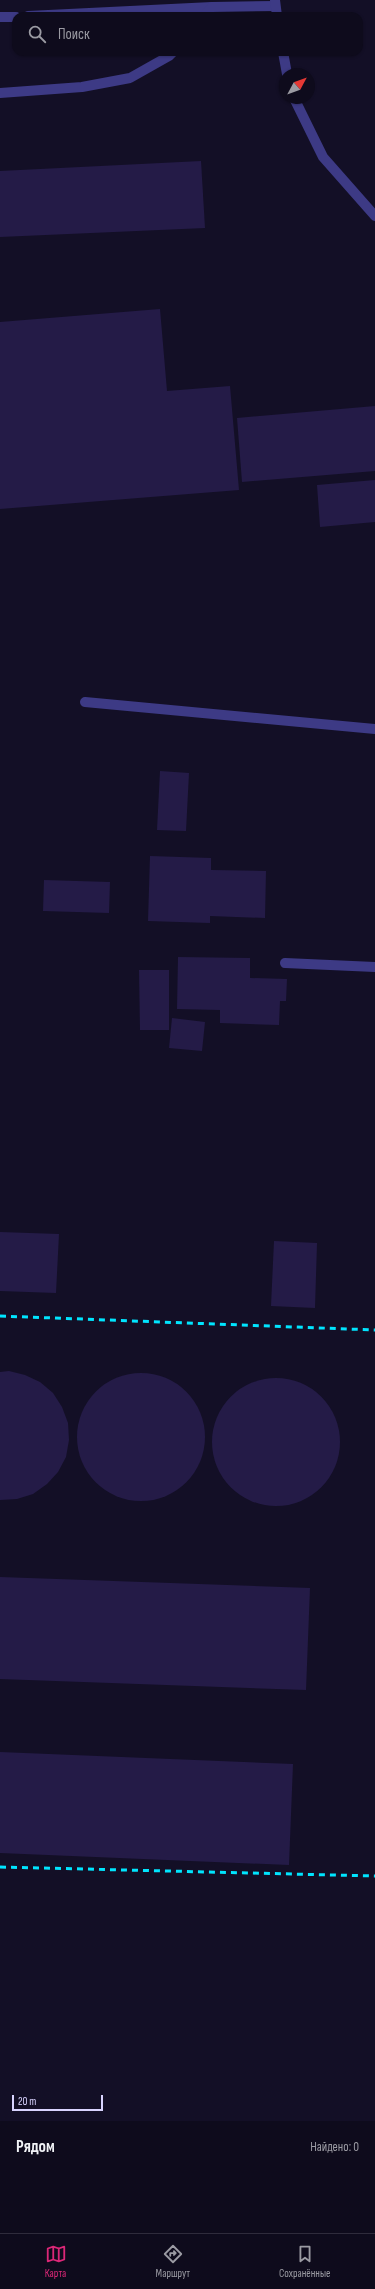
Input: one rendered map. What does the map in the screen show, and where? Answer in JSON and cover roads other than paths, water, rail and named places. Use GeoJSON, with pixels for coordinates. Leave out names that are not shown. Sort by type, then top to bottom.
{"type":"FeatureCollection","features":[{"type":"Feature","properties":{"kind":"street"},"geometry":{"type":"LineString","coordinates":[[110,12],[275,3]]}},
{"type":"Feature","properties":{"kind":"street"},"geometry":{"type":"LineString","coordinates":[[208,12],[212,7]]}},
{"type":"Feature","properties":{"kind":"street"},"geometry":{"type":"LineString","coordinates":[[0,18],[12,17]]}},
{"type":"Feature","properties":{"kind":"street"},"geometry":{"type":"LineString","coordinates":[[0,93],[82,87],[130,78],[169,56]]}},
{"type":"Feature","properties":{"kind":"street"},"geometry":{"type":"LineString","coordinates":[[284,56],[286,68]]}},
{"type":"Feature","properties":{"kind":"street"},"geometry":{"type":"LineString","coordinates":[[297,104],[323,157],[375,216]]}},
{"type":"Feature","properties":{"kind":"street"},"geometry":{"type":"LineString","coordinates":[[85,702],[375,729]]}},
{"type":"Feature","properties":{"kind":"street"},"geometry":{"type":"LineString","coordinates":[[285,963],[375,967]]}},
{"type":"Feature","properties":{"kind":"railway"},"geometry":{"type":"LineString","coordinates":[[0,1316],[375,1330]]}},
{"type":"Feature","properties":{"kind":"railway"},"geometry":{"type":"LineString","coordinates":[[0,1867],[375,1876]]}}]}
